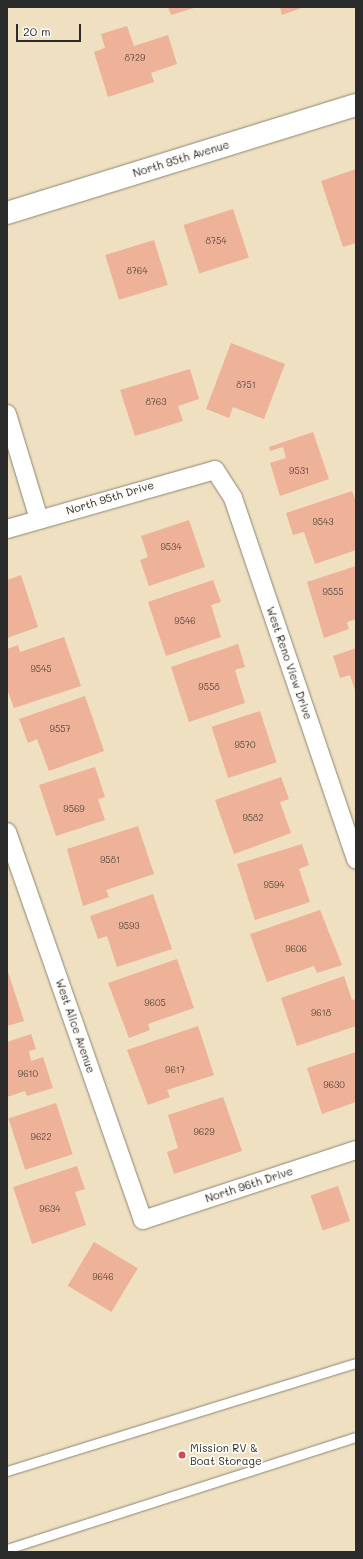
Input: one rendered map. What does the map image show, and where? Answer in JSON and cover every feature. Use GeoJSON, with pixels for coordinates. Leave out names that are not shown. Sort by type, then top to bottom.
{"type":"FeatureCollection","features":[{"type":"Feature","properties":{"kind":"street","name":"North 95th Avenue"},"geometry":{"type":"LineString","coordinates":[[7,213],[356,105]]}},
{"type":"Feature","properties":{"kind":"street"},"geometry":{"type":"LineString","coordinates":[[7,414],[39,519]]}},
{"type":"Feature","properties":{"kind":"street","name":"North 95th Drive"},"geometry":{"type":"LineString","coordinates":[[7,529],[214,470]]}},
{"type":"Feature","properties":{"kind":"street","name":"West Reno View Drive"},"geometry":{"type":"LineString","coordinates":[[214,470],[233,498],[356,860]]}},
{"type":"Feature","properties":{"kind":"street","name":"West Alice Avenue"},"geometry":{"type":"LineString","coordinates":[[7,832],[143,1220]]}},
{"type":"Feature","properties":{"kind":"street","name":"North 96th Drive"},"geometry":{"type":"LineString","coordinates":[[143,1220],[356,1150]]}},
{"type":"Feature","properties":{"kind":"lane"},"geometry":{"type":"LineString","coordinates":[[7,1471],[356,1363]]}},
{"type":"Feature","properties":{"kind":"lane"},"geometry":{"type":"LineString","coordinates":[[7,1549],[356,1437]]}},
{"type":"Feature","properties":{"kind":"building"},"geometry":{"type":"Polygon","coordinates":[[[168,7],[197,7],[171,15],[168,7]]]}},
{"type":"Feature","properties":{"kind":"building"},"geometry":{"type":"Polygon","coordinates":[[[280,7],[304,7],[282,15],[280,7]]]}},
{"type":"Feature","properties":{"kind":"building"},"geometry":{"type":"Polygon","coordinates":[[[127,26],[134,46],[168,35],[177,64],[151,73],[154,82],[108,97],[94,52],[105,48],[101,34],[127,26]]]}},
{"type":"Feature","properties":{"kind":"building"},"geometry":{"type":"Polygon","coordinates":[[[356,169],[356,243],[343,247],[321,181],[356,169]]]}},
{"type":"Feature","properties":{"kind":"building"},"geometry":{"type":"Polygon","coordinates":[[[233,209],[249,258],[199,274],[184,225],[233,209]]]}},
{"type":"Feature","properties":{"kind":"building"},"geometry":{"type":"Polygon","coordinates":[[[154,240],[168,285],[119,300],[105,255],[154,240]]]}},
{"type":"Feature","properties":{"kind":"building"},"geometry":{"type":"Polygon","coordinates":[[[231,343],[285,364],[264,419],[233,407],[229,418],[206,409],[231,343]]]}},
{"type":"Feature","properties":{"kind":"building"},"geometry":{"type":"Polygon","coordinates":[[[190,369],[199,399],[178,406],[183,421],[135,436],[120,390],[190,369]]]}},
{"type":"Feature","properties":{"kind":"building"},"geometry":{"type":"Polygon","coordinates":[[[313,432],[329,479],[280,496],[270,463],[286,458],[283,447],[270,451],[269,447],[313,432]]]}},
{"type":"Feature","properties":{"kind":"building"},"geometry":{"type":"Polygon","coordinates":[[[352,491],[356,502],[356,550],[315,564],[304,532],[293,535],[286,513],[352,491]]]}},
{"type":"Feature","properties":{"kind":"building"},"geometry":{"type":"Polygon","coordinates":[[[189,520],[205,567],[149,586],[140,560],[148,557],[141,536],[189,520]]]}},
{"type":"Feature","properties":{"kind":"building"},"geometry":{"type":"Polygon","coordinates":[[[356,566],[356,619],[347,622],[349,629],[324,638],[307,582],[356,566]]]}},
{"type":"Feature","properties":{"kind":"building"},"geometry":{"type":"Polygon","coordinates":[[[21,575],[38,627],[7,638],[7,580],[21,575]]]}},
{"type":"Feature","properties":{"kind":"building"},"geometry":{"type":"Polygon","coordinates":[[[213,580],[221,602],[211,605],[221,637],[166,656],[148,602],[213,580]]]}},
{"type":"Feature","properties":{"kind":"building"},"geometry":{"type":"Polygon","coordinates":[[[64,637],[81,686],[14,708],[7,689],[7,649],[18,645],[20,652],[64,637]]]}},
{"type":"Feature","properties":{"kind":"building"},"geometry":{"type":"Polygon","coordinates":[[[238,644],[245,667],[235,670],[245,703],[189,722],[171,667],[238,644]]]}},
{"type":"Feature","properties":{"kind":"building"},"geometry":{"type":"Polygon","coordinates":[[[356,648],[356,693],[350,675],[340,678],[333,656],[356,648]]]}},
{"type":"Feature","properties":{"kind":"building"},"geometry":{"type":"Polygon","coordinates":[[[85,696],[104,751],[49,771],[37,739],[28,743],[19,719],[85,696]]]}},
{"type":"Feature","properties":{"kind":"building"},"geometry":{"type":"Polygon","coordinates":[[[260,711],[277,762],[228,778],[211,727],[260,711]]]}},
{"type":"Feature","properties":{"kind":"building"},"geometry":{"type":"Polygon","coordinates":[[[95,767],[105,797],[98,799],[105,820],[56,836],[39,785],[95,767]]]}},
{"type":"Feature","properties":{"kind":"building"},"geometry":{"type":"Polygon","coordinates":[[[281,777],[289,799],[280,802],[291,833],[234,854],[215,800],[281,777]]]}},
{"type":"Feature","properties":{"kind":"building"},"geometry":{"type":"Polygon","coordinates":[[[138,826],[154,874],[106,890],[109,897],[83,906],[67,849],[138,826]]]}},
{"type":"Feature","properties":{"kind":"building"},"geometry":{"type":"Polygon","coordinates":[[[302,844],[309,865],[299,869],[310,902],[255,920],[237,864],[302,844]]]}},
{"type":"Feature","properties":{"kind":"building"},"geometry":{"type":"Polygon","coordinates":[[[153,894],[172,949],[117,967],[107,936],[98,939],[90,916],[153,894]]]}},
{"type":"Feature","properties":{"kind":"building"},"geometry":{"type":"Polygon","coordinates":[[[320,910],[342,965],[317,973],[314,966],[267,982],[250,934],[320,910]]]}},
{"type":"Feature","properties":{"kind":"building"},"geometry":{"type":"Polygon","coordinates":[[[177,959],[194,1008],[148,1024],[150,1030],[129,1038],[108,983],[177,959]]]}},
{"type":"Feature","properties":{"kind":"building"},"geometry":{"type":"Polygon","coordinates":[[[7,969],[24,1021],[7,1026],[7,969]]]}},
{"type":"Feature","properties":{"kind":"building"},"geometry":{"type":"Polygon","coordinates":[[[344,976],[352,1000],[356,999],[356,1026],[297,1046],[281,998],[344,976]]]}},
{"type":"Feature","properties":{"kind":"building"},"geometry":{"type":"Polygon","coordinates":[[[198,1026],[214,1075],[167,1090],[170,1097],[148,1105],[127,1050],[198,1026]]]}},
{"type":"Feature","properties":{"kind":"building"},"geometry":{"type":"Polygon","coordinates":[[[31,1034],[36,1049],[29,1051],[31,1061],[43,1057],[53,1088],[27,1096],[25,1091],[7,1097],[7,1042],[31,1034]]]}},
{"type":"Feature","properties":{"kind":"building"},"geometry":{"type":"Polygon","coordinates":[[[356,1052],[356,1102],[322,1114],[307,1068],[356,1052]]]}},
{"type":"Feature","properties":{"kind":"building"},"geometry":{"type":"Polygon","coordinates":[[[223,1097],[242,1151],[174,1174],[167,1152],[178,1148],[168,1115],[223,1097]]]}},
{"type":"Feature","properties":{"kind":"building"},"geometry":{"type":"Polygon","coordinates":[[[56,1103],[73,1154],[25,1170],[8,1118],[56,1103]]]}},
{"type":"Feature","properties":{"kind":"building"},"geometry":{"type":"Polygon","coordinates":[[[77,1166],[85,1189],[75,1192],[86,1225],[32,1244],[13,1187],[77,1166]]]}},
{"type":"Feature","properties":{"kind":"building"},"geometry":{"type":"Polygon","coordinates":[[[338,1186],[350,1221],[323,1230],[311,1195],[338,1186]]]}},
{"type":"Feature","properties":{"kind":"building"},"geometry":{"type":"Polygon","coordinates":[[[94,1242],[138,1268],[111,1312],[68,1286],[94,1242]]]}},
{"type":"Feature","properties":{"kind":"place","name":"Mission RV & Boat Storage"},"geometry":{"type":"Point","coordinates":[182,1455]}}]}
